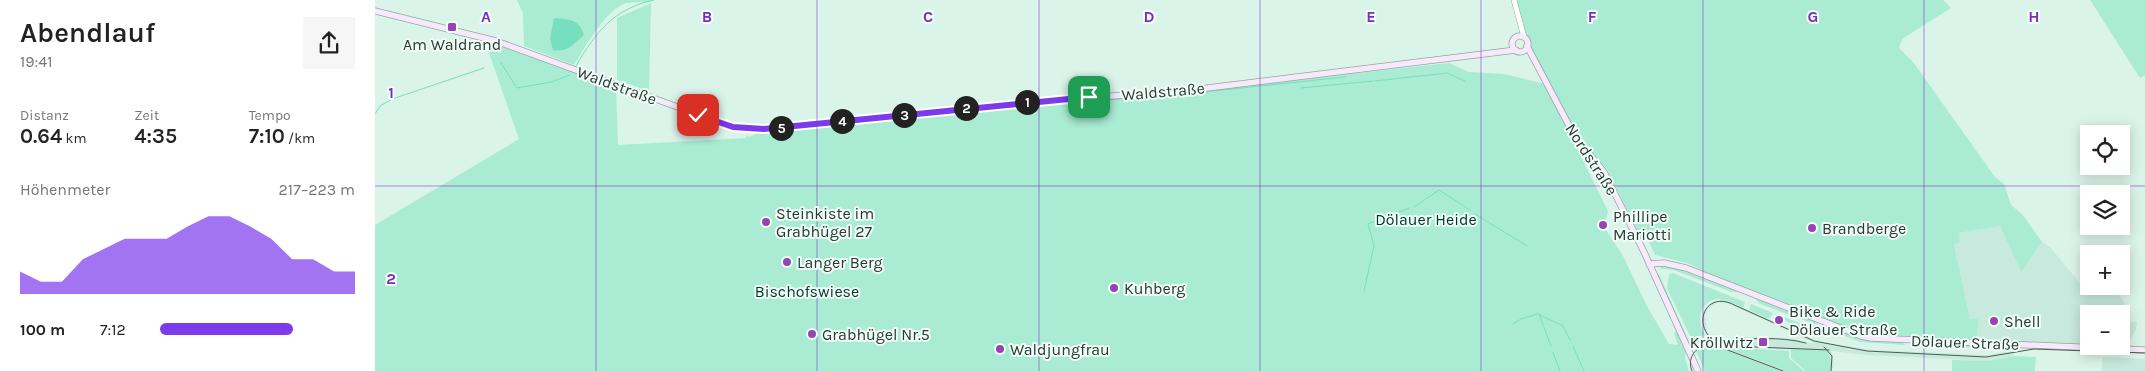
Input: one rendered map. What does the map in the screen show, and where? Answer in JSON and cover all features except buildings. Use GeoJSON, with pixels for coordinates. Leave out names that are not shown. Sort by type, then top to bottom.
{"type":"FeatureCollection","features":[{"type":"Feature","properties":{"kind":"main road","name":"Waldstraße"},"geometry":{"type":"LineString","coordinates":[[375,11],[485,38],[727,125],[751,129],[780,128],[1026,102],[1183,91],[1497,54],[1514,48]]}},
{"type":"Feature","properties":{"kind":"main road"},"geometry":{"type":"LineString","coordinates":[[1521,37],[1513,41],[1514,48],[1525,49]]}},
{"type":"Feature","properties":{"kind":"main road","name":"Nordstraße"},"geometry":{"type":"LineString","coordinates":[[1521,37],[1527,41],[1525,49],[1533,56],[1574,136],[1604,172],[1698,371]]}},
{"type":"Feature","properties":{"kind":"main road","name":"Dölauer Straße"},"geometry":{"type":"LineString","coordinates":[[1649,264],[1664,263],[1686,268],[1861,336],[1908,340],[2145,350]]}},
{"type":"Feature","properties":{"kind":"street","name":"Nordstraße"},"geometry":{"type":"LineString","coordinates":[[1514,0],[1521,22],[1521,37]]}},
{"type":"Feature","properties":{"kind":"shaded area"},"geometry":{"type":"Polygon","coordinates":[[[554,18],[573,21],[579,25],[584,35],[566,49],[553,50],[550,39],[554,18]]]}},
{"type":"Feature","properties":{"kind":"shaded area"},"geometry":{"type":"Polygon","coordinates":[[[2000,226],[2021,272],[2042,242],[2050,247],[2080,283],[2080,295],[2119,295],[2124,305],[2080,305],[2080,346],[1977,341],[1978,319],[1970,319],[1954,243],[1958,233],[2000,226]]]}},
{"type":"Feature","properties":{"kind":"shaded area"},"geometry":{"type":"Polygon","coordinates":[[[1723,299],[1822,343],[1872,350],[1988,355],[2011,351],[2014,356],[1988,361],[1869,355],[1831,351],[1834,363],[1832,371],[1830,371],[1832,361],[1827,351],[1724,347],[1787,371],[1780,371],[1716,347],[1707,346],[1696,351],[1697,348],[1705,344],[1716,344],[1711,341],[1699,342],[1693,346],[1692,343],[1709,339],[1703,328],[1703,313],[1712,302],[1723,299]],[[1717,302],[1708,309],[1705,315],[1707,332],[1713,339],[1741,337],[1796,339],[1806,343],[1815,343],[1727,303],[1717,302]]]}},
{"type":"Feature","properties":{"kind":"shaded area"},"geometry":{"type":"Polygon","coordinates":[[[2130,322],[2137,322],[2136,330],[2130,339],[2130,322]]]}},
{"type":"Feature","properties":{"kind":"shaded area"},"geometry":{"type":"Polygon","coordinates":[[[2102,357],[2145,359],[2145,371],[2102,371],[2102,357]]]}},
{"type":"Feature","properties":{"kind":"green space"},"geometry":{"type":"Polygon","coordinates":[[[517,0],[654,0],[627,3],[619,6],[604,20],[574,65],[524,46],[523,13],[517,0]]]}},
{"type":"Feature","properties":{"kind":"green space"},"geometry":{"type":"Polygon","coordinates":[[[1514,0],[1943,0],[1951,8],[1902,39],[1899,48],[1913,62],[1995,177],[2004,184],[2011,205],[2023,215],[2042,242],[2021,272],[2000,226],[1958,233],[1960,242],[1954,244],[1970,319],[1978,319],[1977,339],[1908,340],[1871,338],[1749,292],[1687,263],[1655,255],[1648,240],[1640,237],[1607,169],[1578,138],[1530,50],[1514,0]]]}},
{"type":"Feature","properties":{"kind":"green space"},"geometry":{"type":"Polygon","coordinates":[[[2090,0],[2145,0],[2145,75],[2140,78],[2090,0]]]}},
{"type":"Feature","properties":{"kind":"green space"},"geometry":{"type":"Polygon","coordinates":[[[651,3],[649,91],[617,80],[617,18],[651,3]]]}},
{"type":"Feature","properties":{"kind":"green space","name":"Dölauer Heide"},"geometry":{"type":"Polygon","coordinates":[[[495,44],[616,87],[618,145],[746,138],[747,135],[749,137],[762,131],[1022,104],[1183,92],[1449,63],[1469,72],[1504,74],[1545,84],[1608,211],[1604,227],[1623,256],[1647,306],[1669,344],[1678,345],[1674,334],[1676,330],[1686,352],[1685,358],[1689,371],[375,371],[375,225],[519,139],[488,50],[495,44]]]}},
{"type":"Feature","properties":{"kind":"green space"},"geometry":{"type":"Polygon","coordinates":[[[1669,266],[1741,292],[1731,292],[1674,270],[1661,269],[1660,267],[1669,266]]]}},
{"type":"Feature","properties":{"kind":"green space"},"geometry":{"type":"Polygon","coordinates":[[[1673,273],[1745,302],[1743,308],[1726,300],[1713,300],[1701,312],[1702,330],[1705,335],[1691,338],[1667,288],[1669,274],[1673,273]]]}},
{"type":"Feature","properties":{"kind":"green space"},"geometry":{"type":"Polygon","coordinates":[[[1659,274],[1691,346],[1689,348],[1657,275],[1659,274]]]}},
{"type":"Feature","properties":{"kind":"green space"},"geometry":{"type":"Polygon","coordinates":[[[1754,297],[1816,321],[1817,325],[1760,304],[1754,297]]]}},
{"type":"Feature","properties":{"kind":"green space"},"geometry":{"type":"Polygon","coordinates":[[[1751,304],[1773,313],[1769,319],[1749,310],[1751,304]]]}},
{"type":"Feature","properties":{"kind":"green space"},"geometry":{"type":"Polygon","coordinates":[[[1776,314],[1813,328],[1801,330],[1789,326],[1788,322],[1775,316],[1776,314]]]}},
{"type":"Feature","properties":{"kind":"green space"},"geometry":{"type":"Polygon","coordinates":[[[1825,326],[1872,340],[1903,342],[1905,345],[1860,342],[1822,327],[1825,326]]]}},
{"type":"Feature","properties":{"kind":"green space"},"geometry":{"type":"Polygon","coordinates":[[[1913,343],[1986,346],[1985,348],[1912,345],[1913,343]]]}},
{"type":"Feature","properties":{"kind":"green space"},"geometry":{"type":"Polygon","coordinates":[[[1707,346],[1724,349],[1780,371],[1705,371],[1696,351],[1707,346]]]}},
{"type":"Feature","properties":{"kind":"green space"},"geometry":{"type":"Polygon","coordinates":[[[1723,347],[1789,351],[1789,358],[1804,371],[1787,371],[1723,347]]]}},
{"type":"Feature","properties":{"kind":"green space"},"geometry":{"type":"Polygon","coordinates":[[[1791,349],[1827,351],[1832,361],[1830,371],[1806,371],[1791,358],[1791,349]]]}},
{"type":"Feature","properties":{"kind":"green space"},"geometry":{"type":"Polygon","coordinates":[[[2015,356],[2036,357],[2035,371],[1952,371],[1952,360],[1988,361],[2015,356]]]}},
{"type":"Feature","properties":{"kind":"waterway"},"geometry":{"type":"LineString","coordinates":[[576,66],[591,43],[607,24],[627,9],[654,0]]}},
{"type":"Feature","properties":{"kind":"waterway"},"geometry":{"type":"LineString","coordinates":[[501,63],[517,88],[551,82],[570,75]]}},
{"type":"Feature","properties":{"kind":"waterway"},"geometry":{"type":"LineString","coordinates":[[375,114],[380,106],[392,99],[484,68]]}},
{"type":"Feature","properties":{"kind":"waterway"},"geometry":{"type":"LineString","coordinates":[[1375,81],[1447,73],[1465,81]]}},
{"type":"Feature","properties":{"kind":"waterway"},"geometry":{"type":"LineString","coordinates":[[1185,94],[1345,77]]}},
{"type":"Feature","properties":{"kind":"waterway"},"geometry":{"type":"LineString","coordinates":[[1301,88],[1373,81]]}},
{"type":"Feature","properties":{"kind":"waterway"},"geometry":{"type":"LineString","coordinates":[[1140,98],[1183,95]]}},
{"type":"Feature","properties":{"kind":"waterway"},"geometry":{"type":"LineString","coordinates":[[1091,101],[1136,98]]}},
{"type":"Feature","properties":{"kind":"waterway"},"geometry":{"type":"LineString","coordinates":[[1028,106],[1087,102]]}},
{"type":"Feature","properties":{"kind":"waterway"},"geometry":{"type":"LineString","coordinates":[[766,133],[1022,107]]}},
{"type":"Feature","properties":{"kind":"waterway"},"geometry":{"type":"LineString","coordinates":[[1414,207],[1439,190],[1470,210]]}},
{"type":"Feature","properties":{"kind":"waterway"},"geometry":{"type":"LineString","coordinates":[[1382,219],[1409,208]]}},
{"type":"Feature","properties":{"kind":"waterway"},"geometry":{"type":"LineString","coordinates":[[1475,214],[1527,246]]}},
{"type":"Feature","properties":{"kind":"waterway"},"geometry":{"type":"LineString","coordinates":[[1364,291],[1374,246],[1368,224],[1378,220]]}},
{"type":"Feature","properties":{"kind":"waterway"},"geometry":{"type":"LineString","coordinates":[[1513,324],[1521,319],[1538,314],[1563,326],[1570,340]]}},
{"type":"Feature","properties":{"kind":"waterway"},"geometry":{"type":"LineString","coordinates":[[1539,314],[1551,346]]}},
{"type":"Feature","properties":{"kind":"waterway"},"geometry":{"type":"LineString","coordinates":[[1573,346],[1584,371]]}},
{"type":"Feature","properties":{"kind":"waterway"},"geometry":{"type":"LineString","coordinates":[[1553,352],[1560,371]]}},
{"type":"Feature","properties":{"kind":"tram line"},"geometry":{"type":"LineString","coordinates":[[1727,346],[1715,341],[1707,334],[1704,326],[1703,317],[1706,310],[1711,304],[1719,301],[1730,303],[1814,341],[1867,351],[1986,357],[2034,349],[2145,353]]}},
{"type":"Feature","properties":{"kind":"tram line"},"geometry":{"type":"LineString","coordinates":[[1723,340],[1775,339],[1806,343]]}},
{"type":"Feature","properties":{"kind":"tram line"},"geometry":{"type":"LineString","coordinates":[[1692,371],[1691,359],[1695,352],[1705,345],[1829,350]]}},
{"type":"Feature","properties":{"kind":"tram line"},"geometry":{"type":"LineString","coordinates":[[1824,347],[1832,356],[1831,371]]}},
{"type":"Feature","properties":{"kind":"tram line"},"geometry":{"type":"LineString","coordinates":[[1725,349],[1783,371]]}},
{"type":"Feature","properties":{"kind":"place","name":"Am Waldrand"},"geometry":{"type":"Point","coordinates":[452,27]}},
{"type":"Feature","properties":{"kind":"place","name":"Steinkiste im Grabhügel 27"},"geometry":{"type":"Point","coordinates":[766,222]}},
{"type":"Feature","properties":{"kind":"place","name":"Phillipe Mariotti"},"geometry":{"type":"Point","coordinates":[1603,225]}},
{"type":"Feature","properties":{"kind":"place","name":"Brandberge"},"geometry":{"type":"Point","coordinates":[1812,228]}},
{"type":"Feature","properties":{"kind":"place","name":"Langer Berg"},"geometry":{"type":"Point","coordinates":[787,262]}},
{"type":"Feature","properties":{"kind":"place","name":"Kuhberg"},"geometry":{"type":"Point","coordinates":[1114,288]}},
{"type":"Feature","properties":{"kind":"place","name":"Bike & Ride Dölauer Straße"},"geometry":{"type":"Point","coordinates":[1779,320]}},
{"type":"Feature","properties":{"kind":"place","name":"Shell"},"geometry":{"type":"Point","coordinates":[1994,321]}},
{"type":"Feature","properties":{"kind":"place","name":"Grabhügel Nr.5"},"geometry":{"type":"Point","coordinates":[812,334]}},
{"type":"Feature","properties":{"kind":"place","name":"Kröllwitz"},"geometry":{"type":"Point","coordinates":[1763,342]}},
{"type":"Feature","properties":{"kind":"place","name":"Waldjungfrau"},"geometry":{"type":"Point","coordinates":[1000,349]}},
{"type":"Feature","properties":{"kind":"route"},"geometry":{"type":"LineString","coordinates":[[698,115],[733,127],[764,129],[1089,97]]}},
{"type":"Feature","properties":{"kind":"park label","name":"Bischofswiese"},"geometry":{"type":"Point","coordinates":[807,291]}}]}
